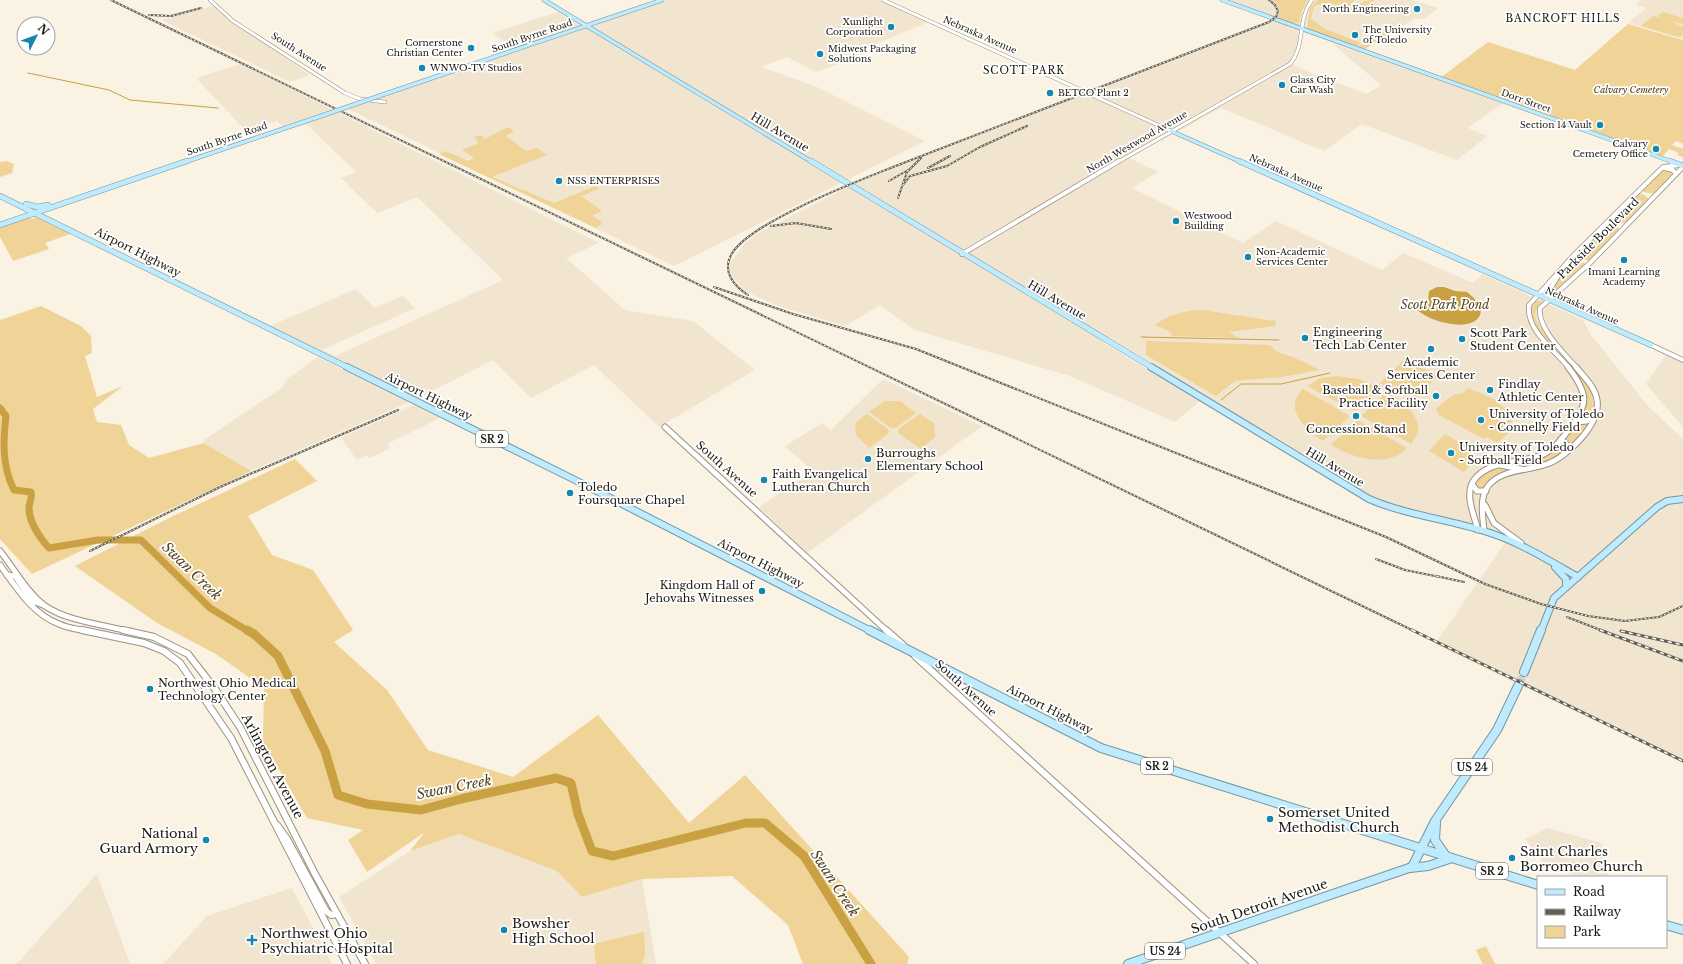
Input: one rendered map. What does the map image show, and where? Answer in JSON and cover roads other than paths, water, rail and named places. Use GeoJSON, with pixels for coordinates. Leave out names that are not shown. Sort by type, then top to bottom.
{"type":"FeatureCollection","features":[{"type":"Feature","properties":{"kind":"main road","name":"Hill Avenue"},"geometry":{"type":"LineString","coordinates":[[544,0],[1369,499],[1414,516],[1481,530],[1529,550],[1578,577]]}},
{"type":"Feature","properties":{"kind":"main road","name":"South Byrne Road"},"geometry":{"type":"LineString","coordinates":[[0,225],[662,0]]}},
{"type":"Feature","properties":{"kind":"main road","name":"Dorr Street"},"geometry":{"type":"LineString","coordinates":[[1221,0],[1290,24],[1331,41],[1682,166]]}},
{"type":"Feature","properties":{"kind":"main road","name":"Dorr Street"},"geometry":{"type":"LineString","coordinates":[[1221,0],[1345,44],[1363,52]]}},
{"type":"Feature","properties":{"kind":"main road"},"geometry":{"type":"LineString","coordinates":[[1331,41],[1345,44]]}},
{"type":"Feature","properties":{"kind":"main road","name":"Nebraska Avenue"},"geometry":{"type":"LineString","coordinates":[[1171,130],[1651,346]]}},
{"type":"Feature","properties":{"kind":"main road","name":"Airport Highway"},"geometry":{"type":"LineString","coordinates":[[0,196],[575,480],[1101,748],[1537,885]]}},
{"type":"Feature","properties":{"kind":"main road"},"geometry":{"type":"LineString","coordinates":[[10,200],[37,207],[79,198]]}},
{"type":"Feature","properties":{"kind":"main road"},"geometry":{"type":"LineString","coordinates":[[16,220],[22,214],[23,207]]}},
{"type":"Feature","properties":{"kind":"main road"},"geometry":{"type":"LineString","coordinates":[[1524,672],[1554,598],[1657,507],[1667,501],[1683,499]]}},
{"type":"Feature","properties":{"kind":"main road"},"geometry":{"type":"LineString","coordinates":[[1550,561],[1564,576],[1566,587]]}},
{"type":"Feature","properties":{"kind":"main road","name":"US 24"},"geometry":{"type":"LineString","coordinates":[[1408,868],[1417,861],[1421,848],[1436,820],[1497,730],[1507,713],[1519,684]]}},
{"type":"Feature","properties":{"kind":"main road"},"geometry":{"type":"LineString","coordinates":[[1408,868],[1428,866],[1449,857],[1435,840],[1436,820]]}},
{"type":"Feature","properties":{"kind":"main road","name":"South Detroit Avenue"},"geometry":{"type":"LineString","coordinates":[[1128,964],[1408,868]]}},
{"type":"Feature","properties":{"kind":"main road"},"geometry":{"type":"LineString","coordinates":[[1667,925],[1683,930]]}},
{"type":"Feature","properties":{"kind":"street","name":"South Avenue"},"geometry":{"type":"LineString","coordinates":[[210,0],[233,20],[347,94],[360,99],[385,102]]}},
{"type":"Feature","properties":{"kind":"street","name":"Nebraska Avenue"},"geometry":{"type":"LineString","coordinates":[[883,0],[1171,130]]}},
{"type":"Feature","properties":{"kind":"street","name":"North Westwood Avenue"},"geometry":{"type":"LineString","coordinates":[[962,254],[1171,130],[1290,64],[1299,52],[1307,7],[1312,0]]}},
{"type":"Feature","properties":{"kind":"street"},"geometry":{"type":"LineString","coordinates":[[1290,24],[1299,25],[1304,22]]}},
{"type":"Feature","properties":{"kind":"street","name":"Parkside Boulevard"},"geometry":{"type":"LineString","coordinates":[[1472,484],[1483,472],[1500,465],[1542,455],[1552,449],[1575,422],[1584,408],[1584,393],[1579,382],[1533,326],[1528,316],[1529,306],[1561,270],[1668,161]]}},
{"type":"Feature","properties":{"kind":"street"},"geometry":{"type":"LineString","coordinates":[[1662,168],[1682,166]]}},
{"type":"Feature","properties":{"kind":"street","name":"Parkside Boulevard"},"geometry":{"type":"LineString","coordinates":[[1598,409],[1597,398],[1593,389],[1560,346],[1543,327],[1539,318],[1540,308],[1590,263],[1682,166]]}},
{"type":"Feature","properties":{"kind":"street"},"geometry":{"type":"LineString","coordinates":[[1662,168],[1671,170],[1676,174]]}},
{"type":"Feature","properties":{"kind":"street"},"geometry":{"type":"LineString","coordinates":[[1548,300],[1547,294],[1561,270]]}},
{"type":"Feature","properties":{"kind":"street"},"geometry":{"type":"LineString","coordinates":[[1548,345],[1552,343],[1560,346]]}},
{"type":"Feature","properties":{"kind":"street","name":"Nebraska Avenue"},"geometry":{"type":"LineString","coordinates":[[1651,346],[1683,360]]}},
{"type":"Feature","properties":{"kind":"street"},"geometry":{"type":"LineString","coordinates":[[1554,351],[1565,356],[1576,366]]}},
{"type":"Feature","properties":{"kind":"street"},"geometry":{"type":"LineString","coordinates":[[1481,530],[1484,498],[1486,491],[1492,482],[1499,477],[1550,464],[1562,457],[1570,450],[1591,425],[1598,409]]}},
{"type":"Feature","properties":{"kind":"street"},"geometry":{"type":"LineString","coordinates":[[1575,422],[1587,421],[1598,409]]}},
{"type":"Feature","properties":{"kind":"street","name":"South Avenue"},"geometry":{"type":"LineString","coordinates":[[664,427],[1254,964]]}},
{"type":"Feature","properties":{"kind":"street"},"geometry":{"type":"LineString","coordinates":[[1561,439],[1567,447],[1562,457]]}},
{"type":"Feature","properties":{"kind":"street"},"geometry":{"type":"LineString","coordinates":[[1500,465],[1511,469],[1534,468]]}},
{"type":"Feature","properties":{"kind":"street"},"geometry":{"type":"LineString","coordinates":[[1472,484],[1470,498],[1481,530]]}},
{"type":"Feature","properties":{"kind":"street"},"geometry":{"type":"LineString","coordinates":[[1472,484],[1477,491],[1486,491]]}},
{"type":"Feature","properties":{"kind":"street"},"geometry":{"type":"LineString","coordinates":[[1484,498],[1487,513],[1494,523],[1529,550]]}},
{"type":"Feature","properties":{"kind":"street","name":"Arlington Avenue"},"geometry":{"type":"LineString","coordinates":[[0,551],[44,606],[67,616],[154,636],[188,654],[240,726],[337,914],[365,964]]}},
{"type":"Feature","properties":{"kind":"street"},"geometry":{"type":"LineString","coordinates":[[0,565],[30,606],[48,621],[60,625],[144,643],[160,649],[173,657],[186,671],[219,718],[347,964]]}},
{"type":"Feature","properties":{"kind":"street"},"geometry":{"type":"LineString","coordinates":[[7,575],[15,576],[32,601],[44,606]]}},
{"type":"Feature","properties":{"kind":"street"},"geometry":{"type":"LineString","coordinates":[[269,815],[287,839],[326,911],[331,915],[337,914]]}},
{"type":"Feature","properties":{"kind":"water","name":"Scott Park Pond"},"geometry":{"type":"Polygon","coordinates":[[[1437,287],[1467,292],[1474,298],[1481,310],[1478,318],[1471,323],[1462,325],[1451,324],[1439,321],[1420,312],[1415,307],[1416,302],[1428,300],[1429,291],[1437,287]]]}},
{"type":"Feature","properties":{"kind":"waterway"},"geometry":{"type":"LineString","coordinates":[[28,73],[109,90],[130,100],[218,108]]}},
{"type":"Feature","properties":{"kind":"waterway"},"geometry":{"type":"LineString","coordinates":[[1141,337],[1279,340]]}},
{"type":"Feature","properties":{"kind":"waterway"},"geometry":{"type":"LineString","coordinates":[[1221,400],[1241,384],[1281,384],[1330,373]]}},
{"type":"Feature","properties":{"kind":"waterway","name":"Swan Creek"},"geometry":{"type":"LineString","coordinates":[[0,408],[6,416],[4,454],[10,481],[14,490],[31,492],[32,496],[29,513],[39,535],[49,548],[98,540],[141,540],[210,608],[248,631]]}},
{"type":"Feature","properties":{"kind":"waterway","name":"Swan Creek"},"geometry":{"type":"LineString","coordinates":[[247,630],[254,634],[278,656],[325,751],[338,795],[367,804],[421,810],[461,799],[556,778],[571,783],[578,814],[592,851],[613,856],[746,823],[765,823],[804,856],[871,964]]}},
{"type":"Feature","properties":{"kind":"tunnel"},"geometry":{"type":"LineString","coordinates":[[1519,684],[1524,672]]}},
{"type":"Feature","properties":{"kind":"railway"},"geometry":{"type":"LineString","coordinates":[[111,0],[1414,631]]}},
{"type":"Feature","properties":{"kind":"railway"},"geometry":{"type":"LineString","coordinates":[[748,295],[738,287],[731,278],[728,267],[731,255],[741,243],[780,217],[805,204],[877,173],[1269,22],[1276,17],[1278,11],[1275,5],[1269,0]]}},
{"type":"Feature","properties":{"kind":"railway"},"geometry":{"type":"LineString","coordinates":[[149,15],[171,16],[201,8]]}},
{"type":"Feature","properties":{"kind":"railway"},"geometry":{"type":"LineString","coordinates":[[903,185],[910,176],[947,166],[980,147],[1027,126]]}},
{"type":"Feature","properties":{"kind":"railway"},"geometry":{"type":"LineString","coordinates":[[928,168],[950,156]]}},
{"type":"Feature","properties":{"kind":"railway"},"geometry":{"type":"LineString","coordinates":[[898,198],[907,172],[921,158]]}},
{"type":"Feature","properties":{"kind":"railway"},"geometry":{"type":"LineString","coordinates":[[889,181],[908,170]]}},
{"type":"Feature","properties":{"kind":"railway"},"geometry":{"type":"LineString","coordinates":[[771,226],[796,223],[831,229]]}},
{"type":"Feature","properties":{"kind":"railway"},"geometry":{"type":"LineString","coordinates":[[714,287],[793,314],[916,349],[1386,537],[1485,584],[1541,604],[1588,616],[1625,621],[1659,617],[1683,606]]}},
{"type":"Feature","properties":{"kind":"railway"},"geometry":{"type":"LineString","coordinates":[[90,551],[220,487],[398,410]]}},
{"type":"Feature","properties":{"kind":"railway"},"geometry":{"type":"LineString","coordinates":[[1376,559],[1405,570],[1440,577]]}},
{"type":"Feature","properties":{"kind":"railway"},"geometry":{"type":"LineString","coordinates":[[1436,576],[1464,582]]}},
{"type":"Feature","properties":{"kind":"railway"},"geometry":{"type":"LineString","coordinates":[[1567,617],[1603,631]]}},
{"type":"Feature","properties":{"kind":"railway"},"geometry":{"type":"LineString","coordinates":[[1412,630],[1683,761]]}},
{"type":"Feature","properties":{"kind":"railway"},"geometry":{"type":"LineString","coordinates":[[1600,630],[1683,661]]}},
{"type":"Feature","properties":{"kind":"railway"},"geometry":{"type":"LineString","coordinates":[[1621,631],[1683,645]]}},
{"type":"Feature","properties":{"kind":"place","name":"North Engineering"},"geometry":{"type":"Point","coordinates":[1417,9]}},
{"type":"Feature","properties":{"kind":"place","name":"Xunlight Corporation"},"geometry":{"type":"Point","coordinates":[891,27]}},
{"type":"Feature","properties":{"kind":"place","name":"The University of Toledo"},"geometry":{"type":"Point","coordinates":[1355,35]}},
{"type":"Feature","properties":{"kind":"place","name":"Cornerstone Christian Center"},"geometry":{"type":"Point","coordinates":[471,48]}},
{"type":"Feature","properties":{"kind":"place","name":"Midwest Packaging Solutions"},"geometry":{"type":"Point","coordinates":[820,54]}},
{"type":"Feature","properties":{"kind":"place","name":"WNWO-TV Studios"},"geometry":{"type":"Point","coordinates":[422,68]}},
{"type":"Feature","properties":{"kind":"place","name":"Glass City Car Wash"},"geometry":{"type":"Point","coordinates":[1282,85]}},
{"type":"Feature","properties":{"kind":"place","name":"BETCO Plant 2"},"geometry":{"type":"Point","coordinates":[1050,93]}},
{"type":"Feature","properties":{"kind":"place","name":"Section 14 Vault"},"geometry":{"type":"Point","coordinates":[1600,125]}},
{"type":"Feature","properties":{"kind":"place","name":"Calvary Cemetery Office"},"geometry":{"type":"Point","coordinates":[1656,149]}},
{"type":"Feature","properties":{"kind":"place","name":"NSS ENTERPRISES"},"geometry":{"type":"Point","coordinates":[559,181]}},
{"type":"Feature","properties":{"kind":"place","name":"Westwood Building"},"geometry":{"type":"Point","coordinates":[1176,221]}},
{"type":"Feature","properties":{"kind":"place","name":"Non-Academic Services Center"},"geometry":{"type":"Point","coordinates":[1248,257]}},
{"type":"Feature","properties":{"kind":"place","name":"Imani Learning Academy"},"geometry":{"type":"Point","coordinates":[1624,260]}},
{"type":"Feature","properties":{"kind":"place","name":"Engineering Tech Lab Center"},"geometry":{"type":"Point","coordinates":[1305,338]}},
{"type":"Feature","properties":{"kind":"place","name":"Scott Park Student Center"},"geometry":{"type":"Point","coordinates":[1462,339]}},
{"type":"Feature","properties":{"kind":"place","name":"Academic Services Center"},"geometry":{"type":"Point","coordinates":[1431,349]}},
{"type":"Feature","properties":{"kind":"place","name":"Findlay Athletic Center"},"geometry":{"type":"Point","coordinates":[1490,390]}},
{"type":"Feature","properties":{"kind":"place","name":"Baseball & Softball Practice Facility"},"geometry":{"type":"Point","coordinates":[1436,396]}},
{"type":"Feature","properties":{"kind":"place","name":"Concession Stand"},"geometry":{"type":"Point","coordinates":[1356,416]}},
{"type":"Feature","properties":{"kind":"place","name":"University of Toledo - Connelly Field"},"geometry":{"type":"Point","coordinates":[1481,420]}},
{"type":"Feature","properties":{"kind":"place","name":"University of Toledo - Softball Field"},"geometry":{"type":"Point","coordinates":[1451,453]}},
{"type":"Feature","properties":{"kind":"place","name":"Burroughs Elementary School"},"geometry":{"type":"Point","coordinates":[868,459]}},
{"type":"Feature","properties":{"kind":"place","name":"Faith Evangelical Lutheran Church"},"geometry":{"type":"Point","coordinates":[764,480]}},
{"type":"Feature","properties":{"kind":"place","name":"Toledo Foursquare Chapel"},"geometry":{"type":"Point","coordinates":[570,493]}},
{"type":"Feature","properties":{"kind":"place","name":"Kingdom Hall of Jehovahs Witnesses"},"geometry":{"type":"Point","coordinates":[762,591]}},
{"type":"Feature","properties":{"kind":"place","name":"Northwest Ohio Medical Technology Center"},"geometry":{"type":"Point","coordinates":[150,689]}},
{"type":"Feature","properties":{"kind":"place","name":"Somerset United Methodist Church"},"geometry":{"type":"Point","coordinates":[1270,819]}},
{"type":"Feature","properties":{"kind":"place","name":"National Guard Armory"},"geometry":{"type":"Point","coordinates":[206,840]}},
{"type":"Feature","properties":{"kind":"place","name":"Saint Charles Borromeo Church"},"geometry":{"type":"Point","coordinates":[1512,858]}},
{"type":"Feature","properties":{"kind":"place","name":"Bowsher High School"},"geometry":{"type":"Point","coordinates":[504,930]}},
{"type":"Feature","properties":{"kind":"place","name":"Northwest Ohio Psychiatric Hospital"},"geometry":{"type":"Point","coordinates":[252,940]}},
{"type":"Feature","properties":{"kind":"district","name":"BANCROFT HILLS"},"geometry":{"type":"Point","coordinates":[1563,18]}},
{"type":"Feature","properties":{"kind":"district","name":"SCOTT PARK"},"geometry":{"type":"Point","coordinates":[1024,70]}},
{"type":"Feature","properties":{"kind":"park label","name":"Calvary Cemetery"},"geometry":{"type":"Point","coordinates":[1631,90]}}]}
